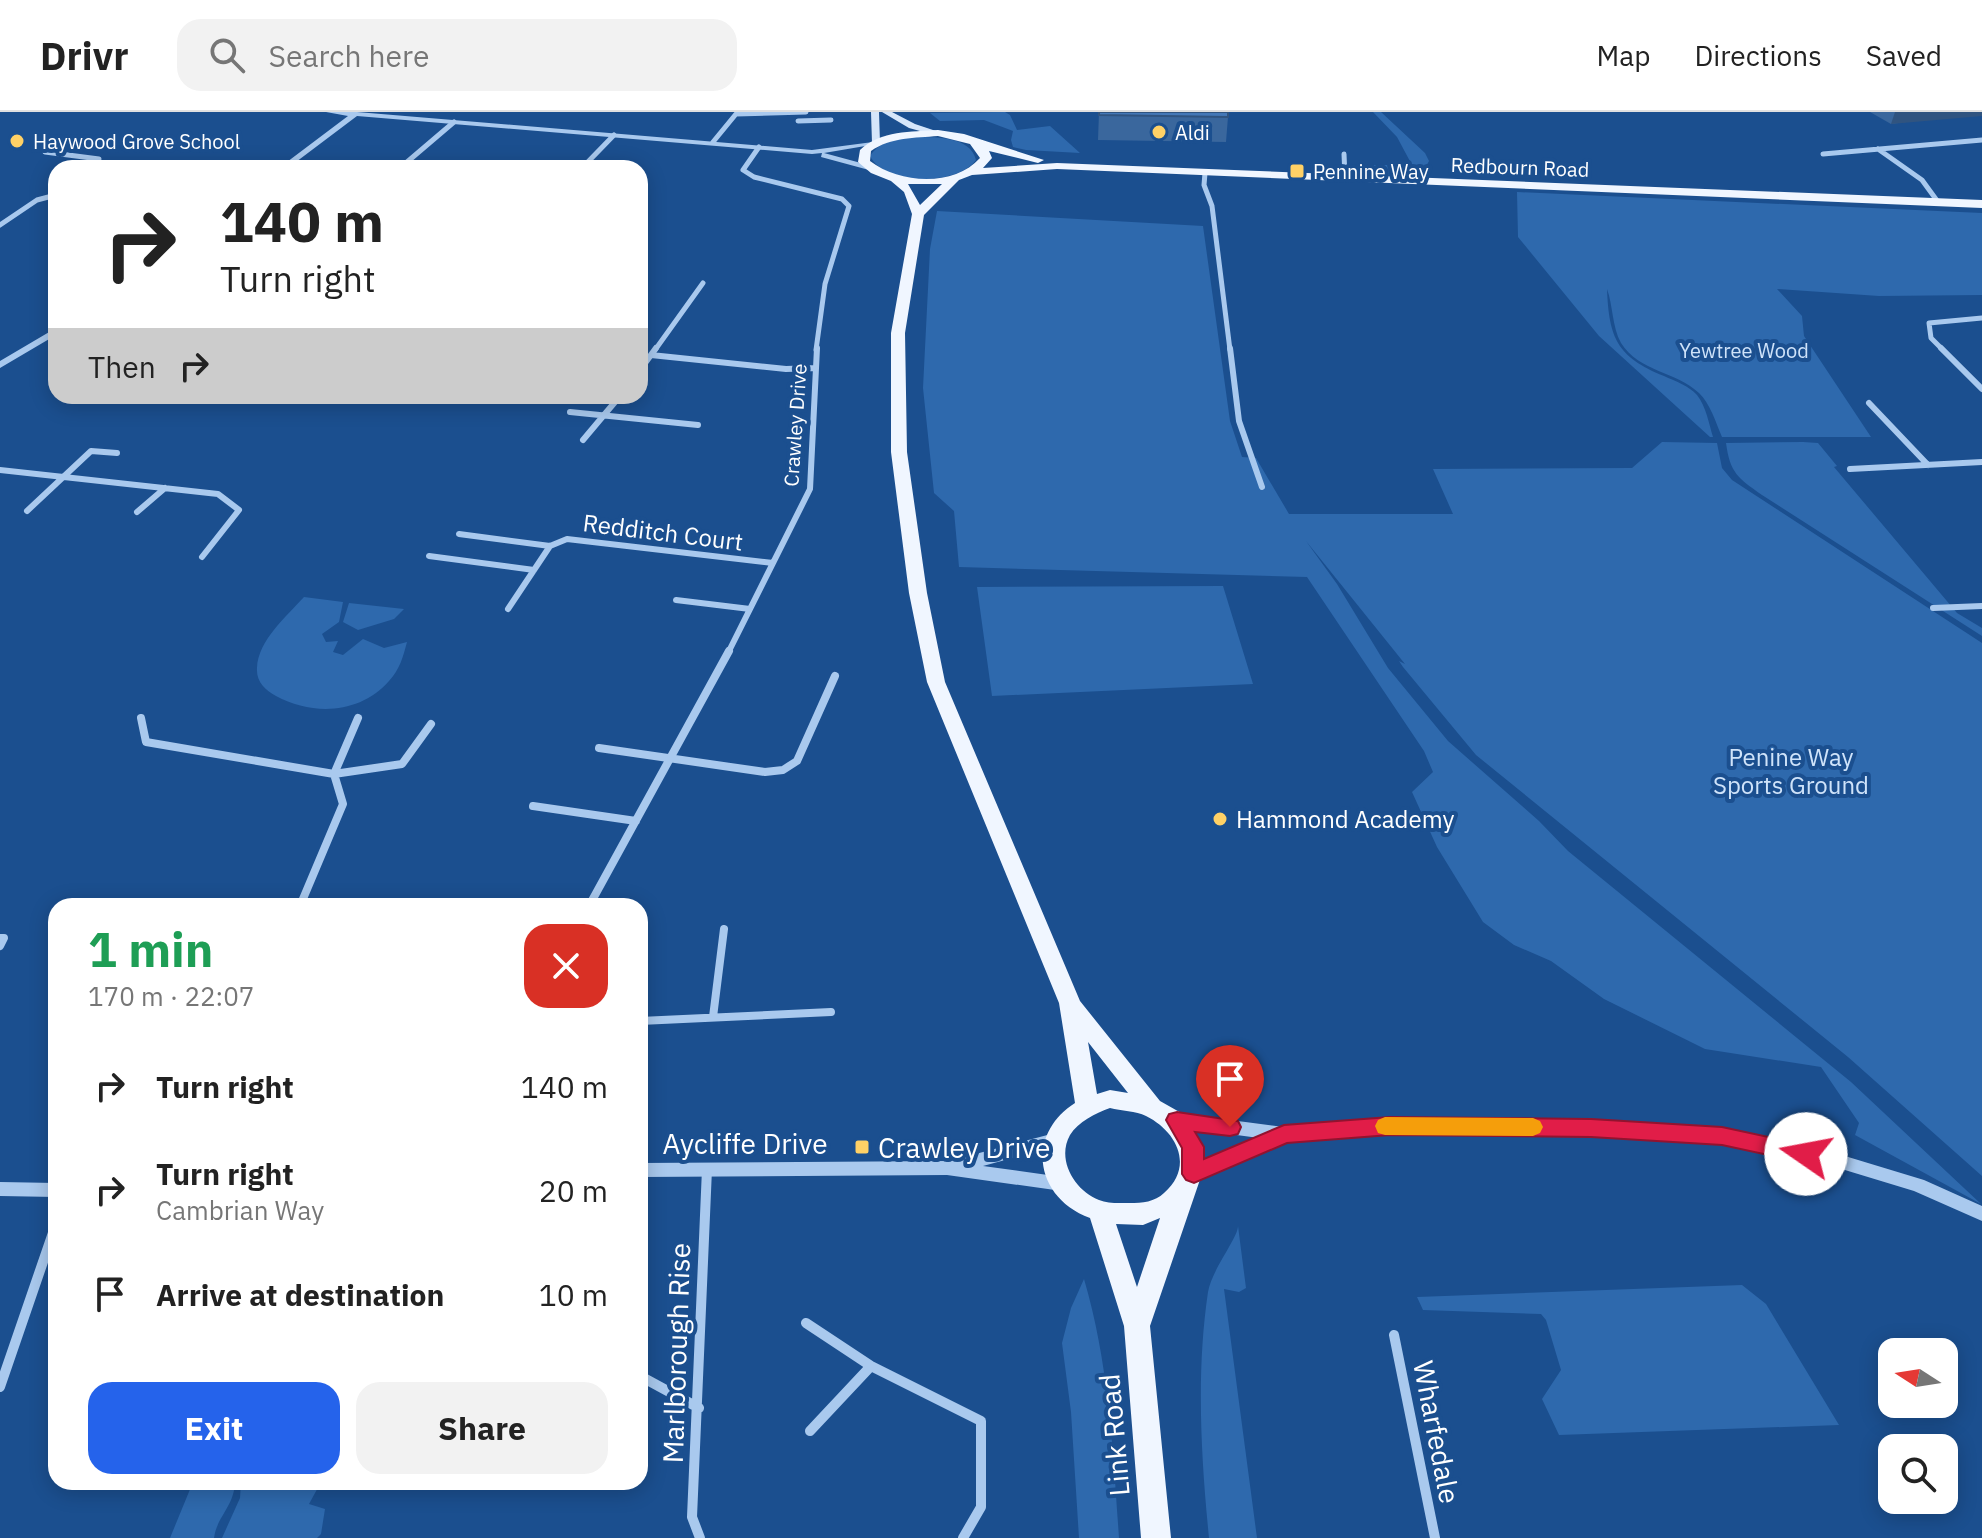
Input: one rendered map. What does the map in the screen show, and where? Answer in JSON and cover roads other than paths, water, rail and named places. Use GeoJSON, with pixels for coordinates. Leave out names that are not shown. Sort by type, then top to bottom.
{"type":"FeatureCollection","features":[{"type":"Feature","properties":{"kind":"main road"},"geometry":{"type":"LineString","coordinates":[[875,112],[875,143]]}},
{"type":"Feature","properties":{"kind":"main road"},"geometry":{"type":"LineString","coordinates":[[886,112],[912,126],[938,133]]}},
{"type":"Feature","properties":{"kind":"main road"},"geometry":{"type":"LineString","coordinates":[[938,133],[910,134],[875,143],[863,156],[869,168],[896,179],[932,181],[956,177]]}},
{"type":"Feature","properties":{"kind":"main road","name":"Redbourn Road"},"geometry":{"type":"LineString","coordinates":[[938,133],[1057,166]]}},
{"type":"Feature","properties":{"kind":"main road"},"geometry":{"type":"LineString","coordinates":[[972,172],[986,158],[985,150],[977,144]]}},
{"type":"Feature","properties":{"kind":"main road","name":"Redbourn Road"},"geometry":{"type":"LineString","coordinates":[[956,177],[972,172],[1057,166],[1982,204]]}},
{"type":"Feature","properties":{"kind":"main road"},"geometry":{"type":"LineString","coordinates":[[918,214],[956,177]]}},
{"type":"Feature","properties":{"kind":"main road"},"geometry":{"type":"LineString","coordinates":[[896,179],[909,191],[918,214],[898,333],[899,452],[918,593],[936,682],[1070,1003],[1087,1105]]}},
{"type":"Feature","properties":{"kind":"main road"},"geometry":{"type":"LineString","coordinates":[[1070,1003],[1150,1104],[1177,1120],[1193,1147],[1194,1174],[1180,1197],[1152,1214],[1127,1217],[1100,1212],[1078,1201],[1062,1184],[1054,1164],[1055,1140],[1065,1122],[1087,1105],[1110,1099],[1150,1104]]}},
{"type":"Feature","properties":{"kind":"main road","name":"Link Road"},"geometry":{"type":"LineString","coordinates":[[1137,1326],[1180,1197]]}},
{"type":"Feature","properties":{"kind":"main road","name":"Link Road"},"geometry":{"type":"LineString","coordinates":[[1100,1212],[1137,1326],[1156,1538]]}},
{"type":"Feature","properties":{"kind":"street"},"geometry":{"type":"LineString","coordinates":[[330,112],[812,152],[869,168]]}},
{"type":"Feature","properties":{"kind":"street"},"geometry":{"type":"LineString","coordinates":[[713,142],[736,114],[806,112]]}},
{"type":"Feature","properties":{"kind":"street"},"geometry":{"type":"LineString","coordinates":[[814,120],[816,112]]}},
{"type":"Feature","properties":{"kind":"street"},"geometry":{"type":"LineString","coordinates":[[294,160],[354,115]]}},
{"type":"Feature","properties":{"kind":"street"},"geometry":{"type":"LineString","coordinates":[[798,121],[831,120]]}},
{"type":"Feature","properties":{"kind":"street"},"geometry":{"type":"LineString","coordinates":[[409,160],[454,122]]}},
{"type":"Feature","properties":{"kind":"street"},"geometry":{"type":"LineString","coordinates":[[590,160],[614,135]]}},
{"type":"Feature","properties":{"kind":"street"},"geometry":{"type":"LineString","coordinates":[[1823,154],[1982,140]]}},
{"type":"Feature","properties":{"kind":"street"},"geometry":{"type":"LineString","coordinates":[[812,152],[875,143]]}},
{"type":"Feature","properties":{"kind":"street","name":"Crawley Drive"},"geometry":{"type":"LineString","coordinates":[[593,898],[750,609],[810,489],[814,368],[825,284],[849,206],[842,199],[754,177],[743,170],[759,147]]}},
{"type":"Feature","properties":{"kind":"street"},"geometry":{"type":"LineString","coordinates":[[1878,149],[1922,180],[1938,202]]}},
{"type":"Feature","properties":{"kind":"street"},"geometry":{"type":"LineString","coordinates":[[45,152],[98,160]]}},
{"type":"Feature","properties":{"kind":"street"},"geometry":{"type":"LineString","coordinates":[[1344,154],[1345,177]]}},
{"type":"Feature","properties":{"kind":"street"},"geometry":{"type":"LineString","coordinates":[[1205,173],[1204,185],[1212,206],[1239,421],[1262,487]]}},
{"type":"Feature","properties":{"kind":"street"},"geometry":{"type":"LineString","coordinates":[[0,225],[37,200],[48,197]]}},
{"type":"Feature","properties":{"kind":"street"},"geometry":{"type":"LineString","coordinates":[[648,359],[703,283]]}},
{"type":"Feature","properties":{"kind":"street"},"geometry":{"type":"LineString","coordinates":[[1982,318],[1929,323],[1931,338],[1982,389]]}},
{"type":"Feature","properties":{"kind":"street"},"geometry":{"type":"LineString","coordinates":[[0,365],[48,336]]}},
{"type":"Feature","properties":{"kind":"street"},"geometry":{"type":"LineString","coordinates":[[651,355],[786,369],[814,368]]}},
{"type":"Feature","properties":{"kind":"street"},"geometry":{"type":"LineString","coordinates":[[1869,403],[1928,465]]}},
{"type":"Feature","properties":{"kind":"street"},"geometry":{"type":"LineString","coordinates":[[583,440],[613,404]]}},
{"type":"Feature","properties":{"kind":"street"},"geometry":{"type":"LineString","coordinates":[[570,412],[698,425]]}},
{"type":"Feature","properties":{"kind":"street"},"geometry":{"type":"LineString","coordinates":[[27,511],[91,451],[117,453]]}},
{"type":"Feature","properties":{"kind":"street"},"geometry":{"type":"LineString","coordinates":[[1850,469],[1982,462]]}},
{"type":"Feature","properties":{"kind":"street"},"geometry":{"type":"LineString","coordinates":[[0,470],[218,494],[239,510],[202,557]]}},
{"type":"Feature","properties":{"kind":"street"},"geometry":{"type":"LineString","coordinates":[[137,512],[165,488]]}},
{"type":"Feature","properties":{"kind":"street","name":"Redditch Court"},"geometry":{"type":"LineString","coordinates":[[459,534],[550,546],[567,539],[773,563]]}},
{"type":"Feature","properties":{"kind":"street","name":"Redditch Court"},"geometry":{"type":"LineString","coordinates":[[508,609],[550,546]]}},
{"type":"Feature","properties":{"kind":"street"},"geometry":{"type":"LineString","coordinates":[[429,556],[534,570]]}},
{"type":"Feature","properties":{"kind":"street"},"geometry":{"type":"LineString","coordinates":[[676,600],[750,609]]}},
{"type":"Feature","properties":{"kind":"street"},"geometry":{"type":"LineString","coordinates":[[1933,608],[1982,606]]}},
{"type":"Feature","properties":{"kind":"street"},"geometry":{"type":"LineString","coordinates":[[599,748],[765,772],[783,770],[797,761],[835,676]]}},
{"type":"Feature","properties":{"kind":"street"},"geometry":{"type":"LineString","coordinates":[[141,718],[146,742],[334,774],[402,764],[431,724]]}},
{"type":"Feature","properties":{"kind":"street"},"geometry":{"type":"LineString","coordinates":[[303,898],[343,804],[334,774],[358,718]]}},
{"type":"Feature","properties":{"kind":"street"},"geometry":{"type":"LineString","coordinates":[[533,806],[636,821]]}},
{"type":"Feature","properties":{"kind":"street"},"geometry":{"type":"LineString","coordinates":[[713,1017],[724,929]]}},
{"type":"Feature","properties":{"kind":"street"},"geometry":{"type":"LineString","coordinates":[[0,938],[4,938],[0,946]]}},
{"type":"Feature","properties":{"kind":"street"},"geometry":{"type":"LineString","coordinates":[[648,1021],[831,1012]]}},
{"type":"Feature","properties":{"kind":"street"},"geometry":{"type":"LineString","coordinates":[[1177,1120],[1284,1134],[1405,1126],[1591,1128],[1722,1136],[1862,1168],[1918,1185],[1982,1214]]}},
{"type":"Feature","properties":{"kind":"street"},"geometry":{"type":"LineString","coordinates":[[1194,1174],[1284,1134]]}},
{"type":"Feature","properties":{"kind":"street","name":"Aycliffe Drive"},"geometry":{"type":"LineString","coordinates":[[947,1168],[1055,1140]]}},
{"type":"Feature","properties":{"kind":"street","name":"Aycliffe Drive"},"geometry":{"type":"LineString","coordinates":[[648,1170],[947,1168],[1062,1184]]}},
{"type":"Feature","properties":{"kind":"street","name":"Marlborough Rise"},"geometry":{"type":"LineString","coordinates":[[700,1538],[692,1517],[707,1169]]}},
{"type":"Feature","properties":{"kind":"street"},"geometry":{"type":"LineString","coordinates":[[0,1189],[48,1190]]}},
{"type":"Feature","properties":{"kind":"street"},"geometry":{"type":"LineString","coordinates":[[0,1387],[48,1247]]}},
{"type":"Feature","properties":{"kind":"street"},"geometry":{"type":"LineString","coordinates":[[806,1323],[871,1366],[981,1421],[981,1507],[963,1538]]}},
{"type":"Feature","properties":{"kind":"street","name":"Wharfedale"},"geometry":{"type":"LineString","coordinates":[[1394,1335],[1435,1538]]}},
{"type":"Feature","properties":{"kind":"street"},"geometry":{"type":"LineString","coordinates":[[810,1431],[871,1366]]}},
{"type":"Feature","properties":{"kind":"street"},"geometry":{"type":"LineString","coordinates":[[648,1380],[699,1408]]}},
{"type":"Feature","properties":{"kind":"place","name":"Aldi"},"geometry":{"type":"Point","coordinates":[1159,132]}},
{"type":"Feature","properties":{"kind":"place","name":"Haywood Grove School"},"geometry":{"type":"Point","coordinates":[17,141]}},
{"type":"Feature","properties":{"kind":"place","name":"Pennine Way"},"geometry":{"type":"Point","coordinates":[1297,171]}},
{"type":"Feature","properties":{"kind":"place","name":"Hammond Academy"},"geometry":{"type":"Point","coordinates":[1220,819]}},
{"type":"Feature","properties":{"kind":"place","name":"Crawley Drive"},"geometry":{"type":"Point","coordinates":[862,1147]}},
{"type":"Feature","properties":{"kind":"park label","name":"Yewtree Wood"},"geometry":{"type":"Point","coordinates":[1744,350]}},
{"type":"Feature","properties":{"kind":"park label","name":"Penine Way Sports Ground"},"geometry":{"type":"Point","coordinates":[1791,771]}}]}
